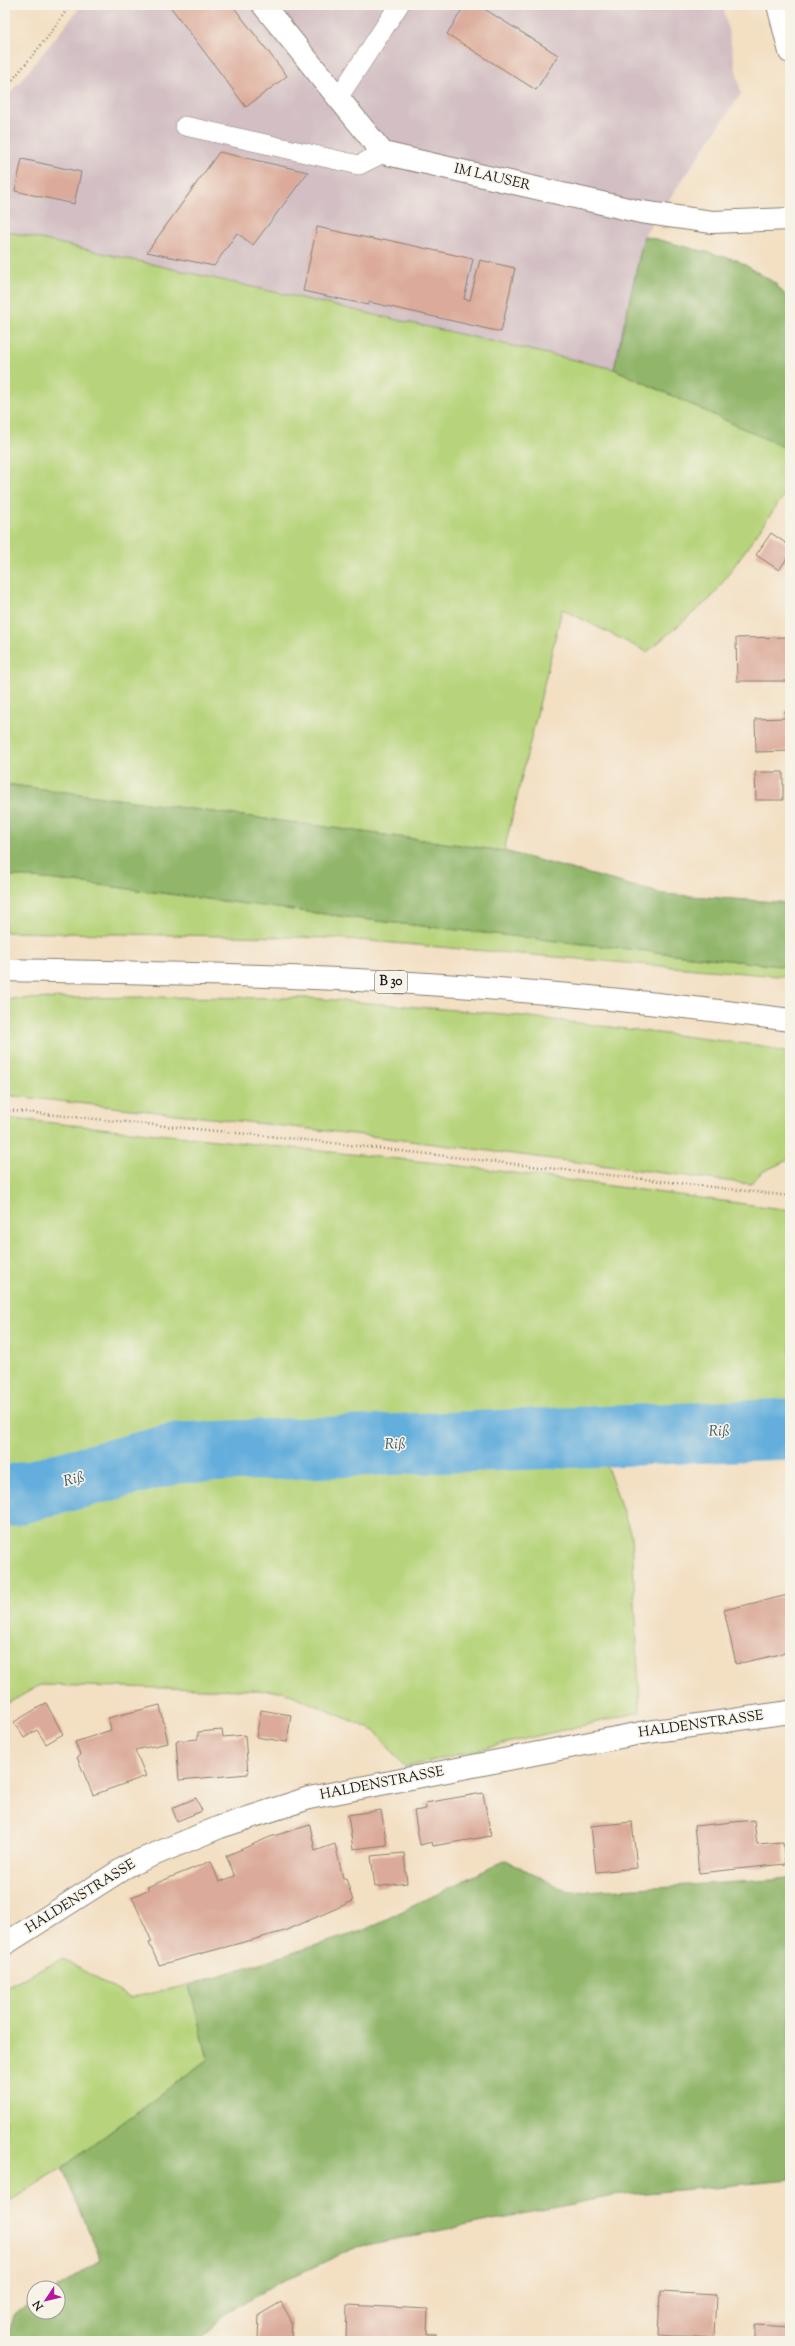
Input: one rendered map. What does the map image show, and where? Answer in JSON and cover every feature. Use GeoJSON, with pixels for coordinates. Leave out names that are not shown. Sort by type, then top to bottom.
{"type":"FeatureCollection","features":[{"type":"Feature","properties":{"kind":"main road"},"geometry":{"type":"LineString","coordinates":[[263,5],[383,153]]}},
{"type":"Feature","properties":{"kind":"main road"},"geometry":{"type":"LineString","coordinates":[[778,5],[790,52]]}},
{"type":"Feature","properties":{"kind":"main road","name":"IM LAUSER"},"geometry":{"type":"LineString","coordinates":[[383,153],[641,212],[712,222],[790,219]]}},
{"type":"Feature","properties":{"kind":"main road","name":"B 30"},"geometry":{"type":"LineString","coordinates":[[5,970],[290,977],[416,984],[551,994],[783,1019]]}},
{"type":"Feature","properties":{"kind":"main road","name":"HALDENSTRASSE"},"geometry":{"type":"LineString","coordinates":[[5,1944],[129,1865],[220,1827],[309,1798],[641,1733],[790,1712]]}},
{"type":"Feature","properties":{"kind":"lane"},"geometry":{"type":"LineString","coordinates":[[338,98],[399,5]]}},
{"type":"Feature","properties":{"kind":"lane"},"geometry":{"type":"LineString","coordinates":[[185,126],[359,165],[383,153]]}},
{"type":"Feature","properties":{"kind":"path"},"geometry":{"type":"LineString","coordinates":[[5,89],[50,34],[70,5]]}},
{"type":"Feature","properties":{"kind":"path"},"geometry":{"type":"LineString","coordinates":[[5,1110],[307,1140],[790,1196]]}},
{"type":"Feature","properties":{"kind":"shaded area"},"geometry":{"type":"Polygon","coordinates":[[[82,5],[723,5],[741,94],[644,236],[614,369],[5,231],[5,100],[82,5]]]}},
{"type":"Feature","properties":{"kind":"green space"},"geometry":{"type":"Polygon","coordinates":[[[5,231],[614,369],[790,450],[790,487],[712,597],[647,652],[562,609],[504,851],[5,784],[5,231]]]}},
{"type":"Feature","properties":{"kind":"green space"},"geometry":{"type":"Polygon","coordinates":[[[644,236],[737,260],[775,283],[790,301],[790,450],[614,369],[644,236]]]}},
{"type":"Feature","properties":{"kind":"green space"},"geometry":{"type":"Polygon","coordinates":[[[5,784],[504,851],[663,894],[790,903],[790,967],[386,922],[84,883],[5,875],[5,784]]]}},
{"type":"Feature","properties":{"kind":"green space"},"geometry":{"type":"Polygon","coordinates":[[[5,875],[84,883],[386,922],[790,967],[790,977],[334,938],[5,932],[5,875]]]}},
{"type":"Feature","properties":{"kind":"green space"},"geometry":{"type":"Polygon","coordinates":[[[145,997],[311,998],[514,1015],[763,1046],[790,1054],[790,1159],[762,1172],[750,1184],[363,1135],[5,1095],[5,999],[145,997]]]}},
{"type":"Feature","properties":{"kind":"green space"},"geometry":{"type":"Polygon","coordinates":[[[5,1118],[446,1164],[790,1210],[790,1400],[586,1408],[632,1537],[640,1712],[405,1767],[375,1731],[283,1691],[40,1685],[5,1705],[5,1118]]]}},
{"type":"Feature","properties":{"kind":"green space"},"geometry":{"type":"Polygon","coordinates":[[[506,1860],[569,1892],[790,1879],[790,2180],[613,2196],[357,2247],[274,2285],[222,2316],[201,2341],[7,2341],[14,2314],[26,2307],[26,2320],[66,2320],[66,2282],[101,2260],[62,2168],[208,2059],[189,1985],[362,1931],[506,1860]]]}},
{"type":"Feature","properties":{"kind":"green space"},"geometry":{"type":"Polygon","coordinates":[[[63,1959],[130,1998],[189,1985],[208,2059],[62,2168],[5,2204],[5,1987],[63,1959]]]}},
{"type":"Feature","properties":{"kind":"building"},"geometry":{"type":"Polygon","coordinates":[[[169,5],[232,5],[287,76],[246,107],[169,5]]]}},
{"type":"Feature","properties":{"kind":"building"},"geometry":{"type":"Polygon","coordinates":[[[465,5],[478,5],[558,55],[536,90],[447,34],[465,5]]]}},
{"type":"Feature","properties":{"kind":"building"},"geometry":{"type":"Polygon","coordinates":[[[219,152],[308,172],[253,245],[237,233],[214,266],[147,252],[219,152]]]}},
{"type":"Feature","properties":{"kind":"building"},"geometry":{"type":"Polygon","coordinates":[[[22,159],[81,172],[74,204],[15,191],[22,159]]]}},
{"type":"Feature","properties":{"kind":"building"},"geometry":{"type":"Polygon","coordinates":[[[317,227],[382,241],[383,239],[473,259],[464,299],[470,300],[480,260],[515,268],[501,332],[369,302],[368,305],[303,291],[317,227]]]}},
{"type":"Feature","properties":{"kind":"building"},"geometry":{"type":"Polygon","coordinates":[[[771,533],[790,546],[790,554],[779,570],[756,555],[771,533]]]}},
{"type":"Feature","properties":{"kind":"building"},"geometry":{"type":"Polygon","coordinates":[[[790,637],[790,681],[737,681],[736,638],[790,637]]]}},
{"type":"Feature","properties":{"kind":"building"},"geometry":{"type":"Polygon","coordinates":[[[785,711],[790,711],[790,751],[756,752],[755,719],[785,718],[785,711]]]}},
{"type":"Feature","properties":{"kind":"building"},"geometry":{"type":"Polygon","coordinates":[[[755,772],[783,772],[783,800],[756,800],[755,772]]]}},
{"type":"Feature","properties":{"kind":"building"},"geometry":{"type":"Polygon","coordinates":[[[788,1595],[790,1605],[790,1652],[736,1664],[724,1610],[788,1595]]]}},
{"type":"Feature","properties":{"kind":"building"},"geometry":{"type":"Polygon","coordinates":[[[46,1703],[63,1734],[46,1744],[37,1730],[24,1738],[14,1722],[46,1703]]]}},
{"type":"Feature","properties":{"kind":"building"},"geometry":{"type":"Polygon","coordinates":[[[160,1705],[168,1743],[135,1750],[146,1776],[93,1795],[77,1757],[80,1755],[75,1742],[111,1730],[108,1718],[160,1705]]]}},
{"type":"Feature","properties":{"kind":"building"},"geometry":{"type":"Polygon","coordinates":[[[261,1710],[291,1715],[287,1742],[256,1737],[261,1710]]]}},
{"type":"Feature","properties":{"kind":"building"},"geometry":{"type":"Polygon","coordinates":[[[222,1730],[223,1737],[245,1735],[248,1774],[179,1780],[176,1741],[198,1739],[198,1732],[222,1730]]]}},
{"type":"Feature","properties":{"kind":"building"},"geometry":{"type":"Polygon","coordinates":[[[483,1793],[491,1836],[433,1846],[432,1842],[420,1845],[414,1811],[426,1809],[425,1803],[483,1793]]]}},
{"type":"Feature","properties":{"kind":"building"},"geometry":{"type":"Polygon","coordinates":[[[196,1798],[202,1811],[177,1821],[172,1808],[196,1798]]]}},
{"type":"Feature","properties":{"kind":"building"},"geometry":{"type":"Polygon","coordinates":[[[381,1810],[387,1845],[353,1849],[348,1815],[381,1810]]]}},
{"type":"Feature","properties":{"kind":"building"},"geometry":{"type":"Polygon","coordinates":[[[754,1820],[757,1844],[783,1842],[785,1864],[699,1873],[694,1826],[754,1820]]]}},
{"type":"Feature","properties":{"kind":"building"},"geometry":{"type":"Polygon","coordinates":[[[632,1822],[637,1868],[596,1872],[591,1826],[632,1822]]]}},
{"type":"Feature","properties":{"kind":"building"},"geometry":{"type":"Polygon","coordinates":[[[310,1825],[315,1851],[335,1844],[343,1878],[346,1878],[353,1901],[285,1931],[159,1965],[149,1943],[152,1942],[132,1897],[149,1889],[147,1887],[211,1861],[219,1882],[235,1876],[226,1856],[270,1837],[310,1825]]]}},
{"type":"Feature","properties":{"kind":"building"},"geometry":{"type":"Polygon","coordinates":[[[404,1853],[407,1883],[375,1887],[371,1856],[404,1853]]]}},
{"type":"Feature","properties":{"kind":"building"},"geometry":{"type":"Polygon","coordinates":[[[660,2292],[716,2295],[714,2338],[658,2335],[660,2292]]]}},
{"type":"Feature","properties":{"kind":"building"},"geometry":{"type":"Polygon","coordinates":[[[281,2302],[292,2322],[291,2341],[258,2341],[259,2315],[281,2302]]]}},
{"type":"Feature","properties":{"kind":"building"},"geometry":{"type":"Polygon","coordinates":[[[347,2305],[428,2309],[427,2334],[436,2334],[435,2341],[346,2341],[347,2305]]]}},
{"type":"Feature","properties":{"kind":"building"},"geometry":{"type":"Polygon","coordinates":[[[755,2325],[790,2327],[790,2341],[727,2341],[727,2337],[755,2339],[755,2325]]]}},
{"type":"Feature","properties":{"kind":"waterway","name":"Riß"},"geometry":{"type":"LineString","coordinates":[[5,1497],[177,1453],[790,1429]]}}]}
